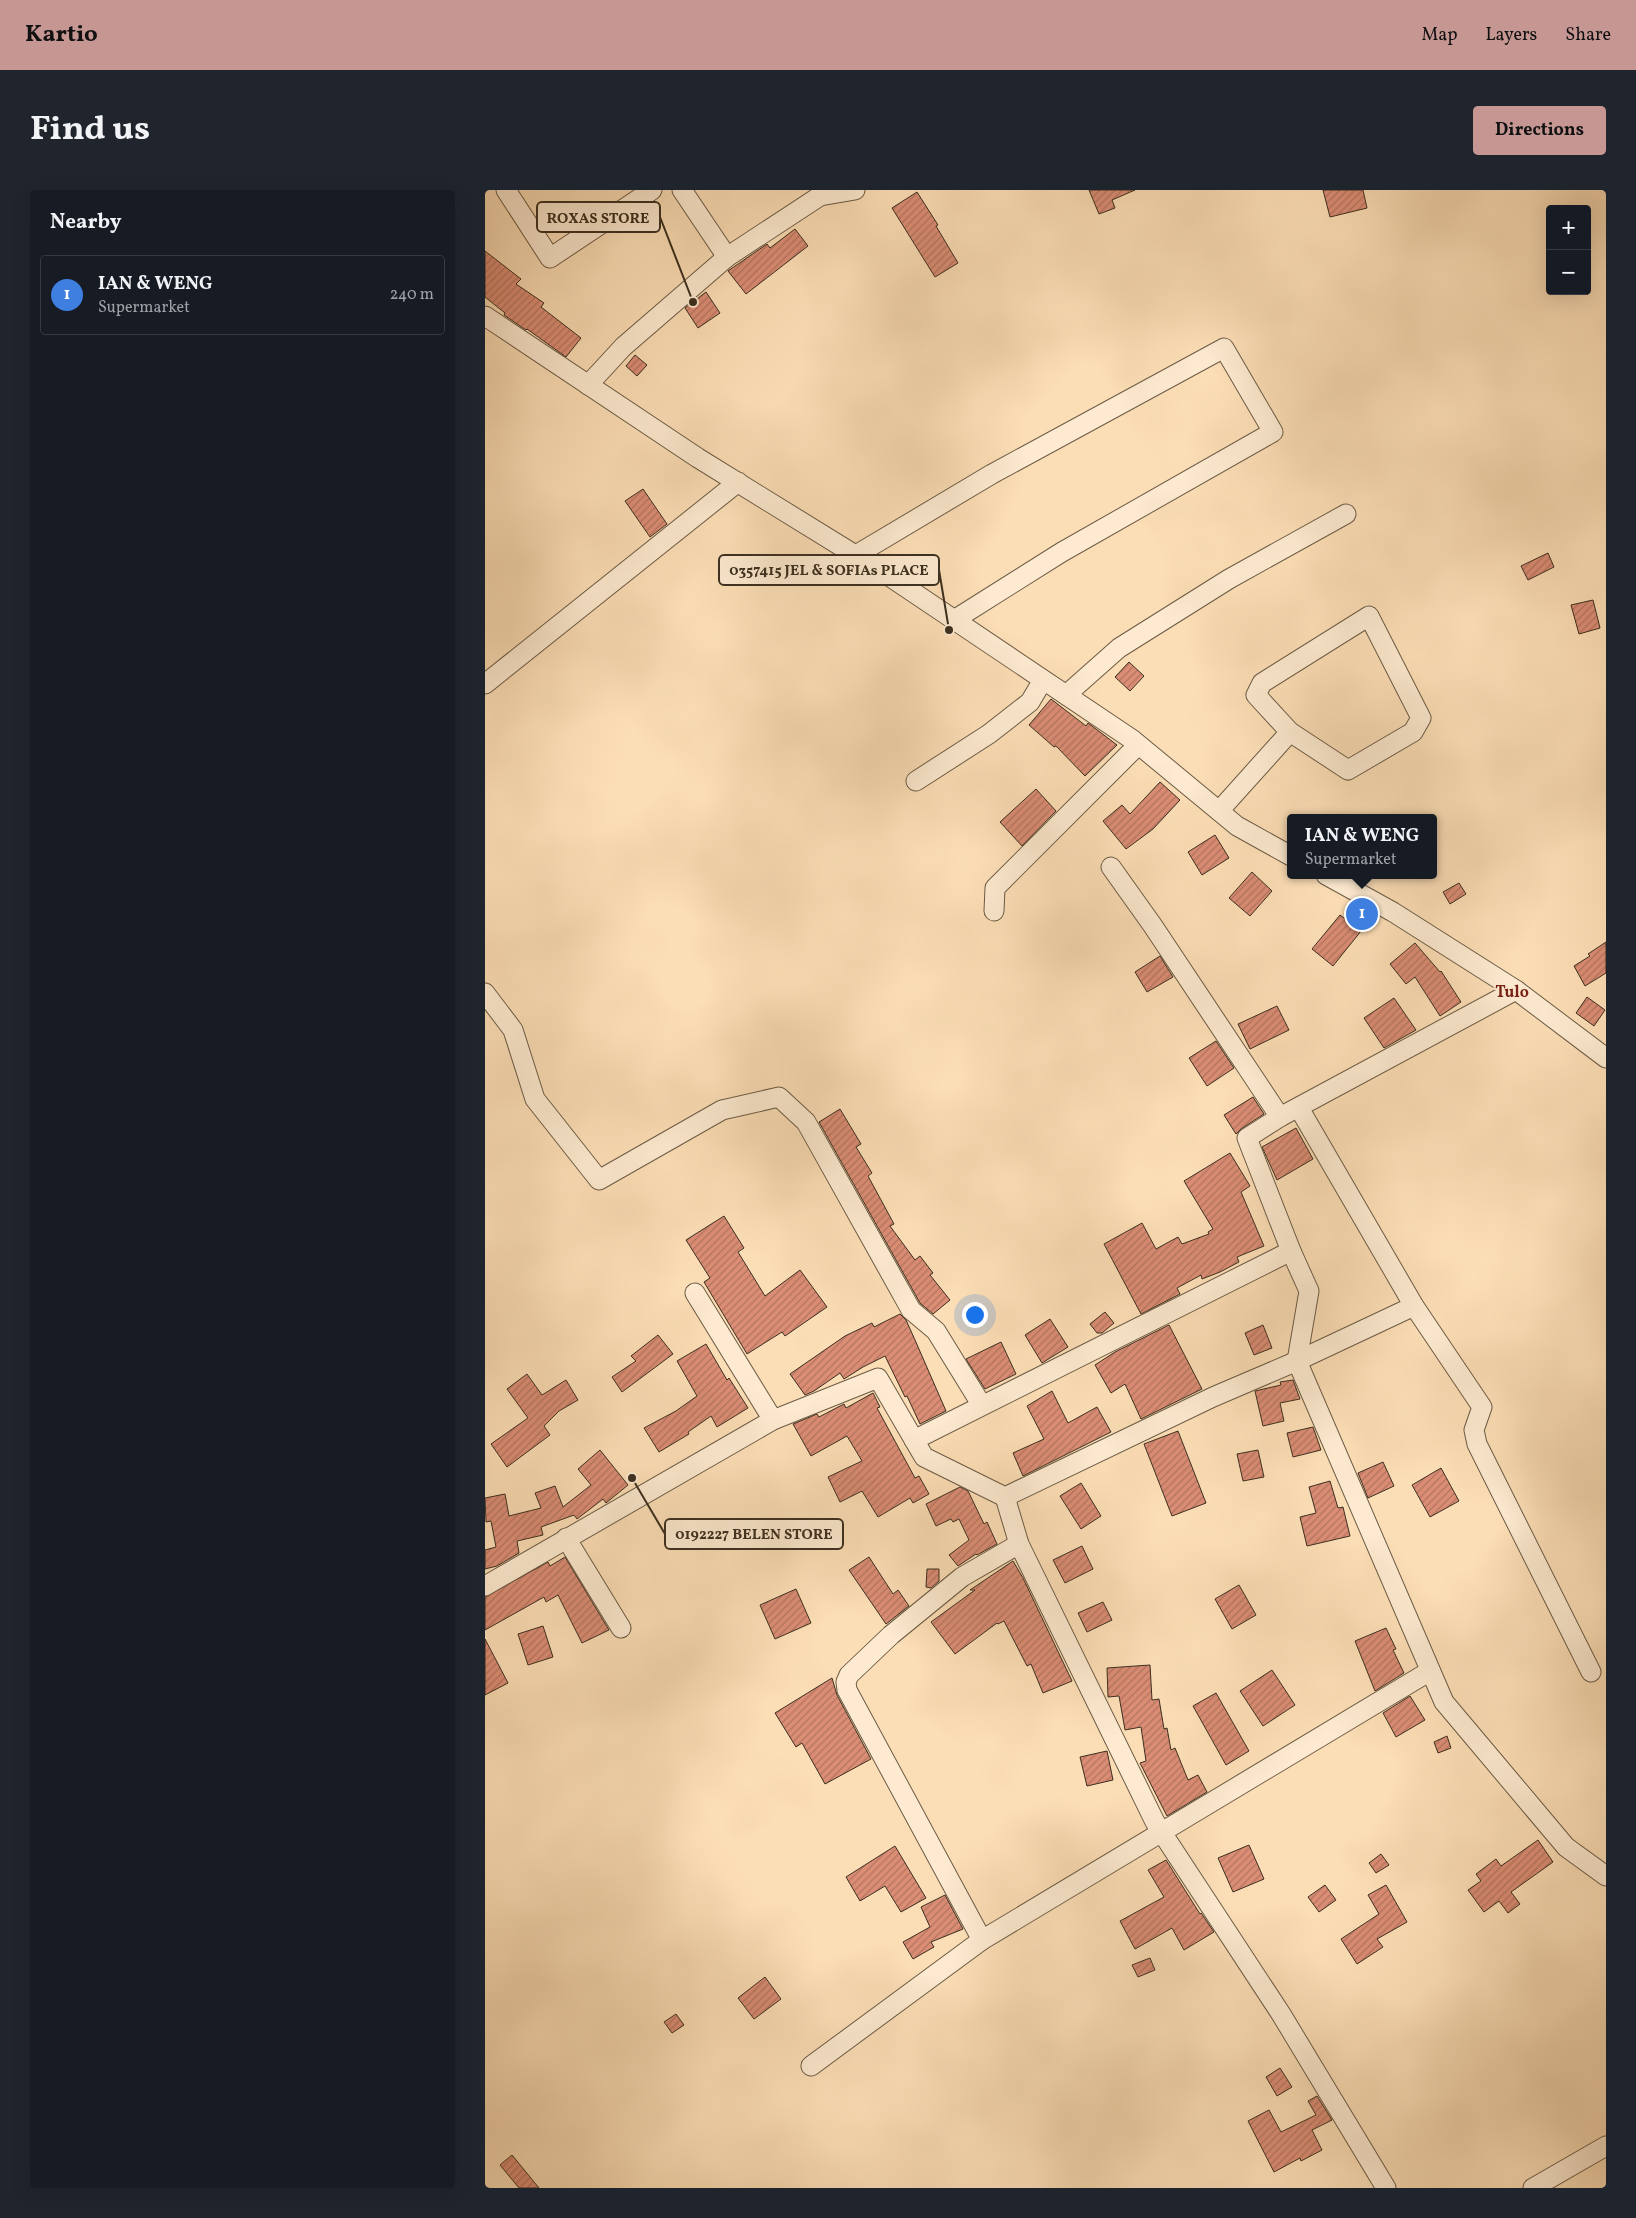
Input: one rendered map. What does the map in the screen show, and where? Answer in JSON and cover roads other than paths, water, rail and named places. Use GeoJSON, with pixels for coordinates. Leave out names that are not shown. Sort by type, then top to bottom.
{"type":"FeatureCollection","features":[{"type":"Feature","properties":{"kind":"street"},"geometry":{"type":"LineString","coordinates":[[506,190],[550,258],[652,190]]}},
{"type":"Feature","properties":{"kind":"street"},"geometry":{"type":"LineString","coordinates":[[682,190],[727,257]]}},
{"type":"Feature","properties":{"kind":"street"},"geometry":{"type":"LineString","coordinates":[[588,385],[623,347],[727,257],[820,196],[855,190]]}},
{"type":"Feature","properties":{"kind":"street"},"geometry":{"type":"LineString","coordinates":[[485,316],[738,482],[856,555],[1067,695],[1138,745],[1237,826],[1287,854]]}},
{"type":"Feature","properties":{"kind":"street"},"geometry":{"type":"LineString","coordinates":[[856,555],[992,474],[1224,348],[1273,432],[1062,552],[954,620]]}},
{"type":"Feature","properties":{"kind":"street"},"geometry":{"type":"LineString","coordinates":[[485,684],[738,482]]}},
{"type":"Feature","properties":{"kind":"street"},"geometry":{"type":"LineString","coordinates":[[1067,695],[1119,648],[1229,579],[1346,514]]}},
{"type":"Feature","properties":{"kind":"street"},"geometry":{"type":"LineString","coordinates":[[1369,616],[1421,718],[1413,732],[1348,770],[1290,732],[1256,695],[1262,683],[1369,616]]}},
{"type":"Feature","properties":{"kind":"street"},"geometry":{"type":"LineString","coordinates":[[916,782],[989,734],[1030,702],[1043,680]]}},
{"type":"Feature","properties":{"kind":"street"},"geometry":{"type":"LineString","coordinates":[[1219,811],[1290,732]]}},
{"type":"Feature","properties":{"kind":"street"},"geometry":{"type":"LineString","coordinates":[[994,911],[995,888],[1138,745]]}},
{"type":"Feature","properties":{"kind":"street"},"geometry":{"type":"LineString","coordinates":[[1111,867],[1153,926],[1280,1118]]}},
{"type":"Feature","properties":{"kind":"street"},"geometry":{"type":"LineString","coordinates":[[1333,879],[1393,912],[1516,990],[1606,1058]]}},
{"type":"Feature","properties":{"kind":"street"},"geometry":{"type":"LineString","coordinates":[[1516,990],[1280,1118],[1247,1138],[1291,1251],[1309,1291],[1297,1361],[1444,1702],[1566,1847],[1606,1876]]}},
{"type":"Feature","properties":{"kind":"street"},"geometry":{"type":"LineString","coordinates":[[485,993],[513,1030],[535,1099],[599,1180],[722,1110],[779,1097],[806,1122],[911,1310],[936,1330],[981,1404]]}},
{"type":"Feature","properties":{"kind":"street"},"geometry":{"type":"LineString","coordinates":[[1299,1108],[1414,1306],[1482,1407],[1475,1430],[1477,1444],[1591,1672]]}},
{"type":"Feature","properties":{"kind":"street"},"geometry":{"type":"LineString","coordinates":[[914,1440],[981,1404],[1291,1251]]}},
{"type":"Feature","properties":{"kind":"street"},"geometry":{"type":"LineString","coordinates":[[695,1293],[773,1420]]}},
{"type":"Feature","properties":{"kind":"street"},"geometry":{"type":"LineString","coordinates":[[1005,1498],[1213,1397],[1297,1361],[1414,1306]]}},
{"type":"Feature","properties":{"kind":"street"},"geometry":{"type":"LineString","coordinates":[[485,1586],[773,1420],[878,1378],[924,1457],[1005,1498],[1019,1544],[1155,1822],[1281,2014],[1385,2188]]}},
{"type":"Feature","properties":{"kind":"street"},"geometry":{"type":"LineString","coordinates":[[566,1538],[621,1628]]}},
{"type":"Feature","properties":{"kind":"street"},"geometry":{"type":"LineString","coordinates":[[981,1940],[847,1690],[846,1682],[849,1675],[891,1635],[962,1577],[1019,1544]]}},
{"type":"Feature","properties":{"kind":"street"},"geometry":{"type":"LineString","coordinates":[[811,2066],[981,1940],[1430,1671]]}},
{"type":"Feature","properties":{"kind":"street"},"geometry":{"type":"LineString","coordinates":[[1533,2188],[1606,2146]]}},
{"type":"Feature","properties":{"kind":"place","name":"ROXAS STORE"},"geometry":{"type":"Point","coordinates":[693,302]}},
{"type":"Feature","properties":{"kind":"place","name":"0357415 JEL & SOFIAs PLACE"},"geometry":{"type":"Point","coordinates":[949,630]}},
{"type":"Feature","properties":{"kind":"place","name":"IAN & WENG"},"geometry":{"type":"Point","coordinates":[1362,914]}},
{"type":"Feature","properties":{"kind":"place","name":"0192227 BELEN STORE"},"geometry":{"type":"Point","coordinates":[632,1478]}},
{"type":"Feature","properties":{"kind":"district","name":"Tulo"},"geometry":{"type":"Point","coordinates":[1512,991]}}]}
